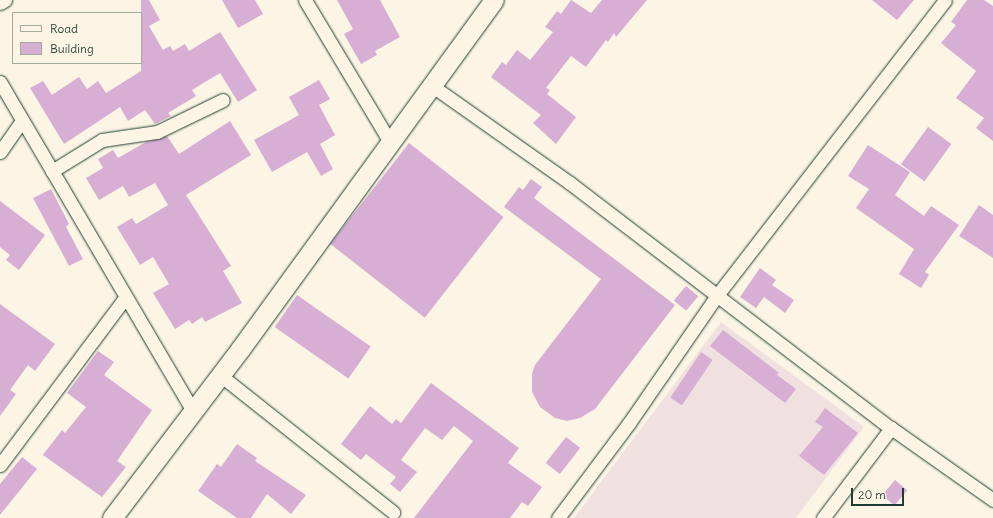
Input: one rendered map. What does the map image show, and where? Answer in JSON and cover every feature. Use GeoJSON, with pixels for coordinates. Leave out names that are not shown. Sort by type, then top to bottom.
{"type":"FeatureCollection","features":[{"type":"Feature","properties":{"kind":"street"},"geometry":{"type":"LineString","coordinates":[[0,3],[5,0]]}},
{"type":"Feature","properties":{"kind":"street"},"geometry":{"type":"LineString","coordinates":[[305,0],[390,142]]}},
{"type":"Feature","properties":{"kind":"street"},"geometry":{"type":"LineString","coordinates":[[112,518],[220,375],[494,0]]}},
{"type":"Feature","properties":{"kind":"street"},"geometry":{"type":"LineString","coordinates":[[558,518],[629,423],[718,294],[945,0]]}},
{"type":"Feature","properties":{"kind":"street"},"geometry":{"type":"LineString","coordinates":[[0,82],[125,298],[193,411]]}},
{"type":"Feature","properties":{"kind":"street"},"geometry":{"type":"LineString","coordinates":[[431,85],[570,183],[718,294],[891,428],[993,500]]}},
{"type":"Feature","properties":{"kind":"street"},"geometry":{"type":"LineString","coordinates":[[52,171],[102,140],[157,132],[223,100]]}},
{"type":"Feature","properties":{"kind":"street"},"geometry":{"type":"LineString","coordinates":[[0,152],[22,121]]}},
{"type":"Feature","properties":{"kind":"street"},"geometry":{"type":"LineString","coordinates":[[0,465],[125,298]]}},
{"type":"Feature","properties":{"kind":"street"},"geometry":{"type":"LineString","coordinates":[[220,375],[393,512]]}},
{"type":"Feature","properties":{"kind":"street"},"geometry":{"type":"LineString","coordinates":[[823,518],[891,428]]}},
{"type":"Feature","properties":{"kind":"shaded area"},"geometry":{"type":"Polygon","coordinates":[[[721,322],[864,427],[796,518],[574,518],[721,322]]]}},
{"type":"Feature","properties":{"kind":"building"},"geometry":{"type":"Polygon","coordinates":[[[141,0],[149,0],[160,20],[149,26],[163,50],[170,46],[173,51],[185,44],[189,51],[220,32],[257,90],[238,102],[220,73],[192,90],[196,96],[168,113],[171,116],[155,124],[145,110],[128,121],[120,107],[64,144],[30,88],[43,81],[52,95],[79,77],[87,89],[98,81],[106,93],[141,71],[141,0]]]}},
{"type":"Feature","properties":{"kind":"building"},"geometry":{"type":"Polygon","coordinates":[[[222,0],[255,0],[263,14],[238,28],[222,0]]]}},
{"type":"Feature","properties":{"kind":"building"},"geometry":{"type":"Polygon","coordinates":[[[337,0],[380,0],[400,37],[375,51],[377,55],[361,64],[344,34],[353,29],[337,0]]]}},
{"type":"Feature","properties":{"kind":"building"},"geometry":{"type":"Polygon","coordinates":[[[571,0],[591,13],[602,0],[647,0],[616,37],[614,33],[608,42],[606,40],[586,67],[571,56],[546,88],[550,90],[547,94],[576,117],[556,144],[533,123],[541,115],[491,77],[502,62],[506,65],[517,50],[530,60],[553,32],[545,27],[557,11],[561,14],[571,0]]]}},
{"type":"Feature","properties":{"kind":"building"},"geometry":{"type":"Polygon","coordinates":[[[872,0],[914,0],[897,20],[872,0]]]}},
{"type":"Feature","properties":{"kind":"building"},"geometry":{"type":"Polygon","coordinates":[[[967,0],[984,0],[993,6],[993,141],[976,128],[984,118],[956,98],[976,71],[941,43],[956,25],[951,22],[967,0]]]}},
{"type":"Feature","properties":{"kind":"building"},"geometry":{"type":"Polygon","coordinates":[[[319,80],[330,99],[319,105],[335,135],[320,144],[333,169],[321,176],[307,152],[272,172],[254,140],[299,115],[289,97],[319,80]]]}},
{"type":"Feature","properties":{"kind":"building"},"geometry":{"type":"Polygon","coordinates":[[[230,121],[251,155],[186,195],[231,266],[223,271],[242,303],[205,322],[202,317],[192,324],[189,320],[175,329],[153,293],[169,284],[153,257],[140,265],[117,227],[132,218],[136,224],[168,205],[155,183],[129,197],[123,186],[99,200],[86,178],[103,168],[98,159],[113,150],[118,158],[146,142],[167,136],[179,154],[230,121]]]}},
{"type":"Feature","properties":{"kind":"building"},"geometry":{"type":"Polygon","coordinates":[[[928,127],[951,144],[924,181],[901,164],[928,127]]]}},
{"type":"Feature","properties":{"kind":"building"},"geometry":{"type":"Polygon","coordinates":[[[409,143],[504,217],[425,318],[330,244],[409,143]]]}},
{"type":"Feature","properties":{"kind":"building"},"geometry":{"type":"Polygon","coordinates":[[[868,145],[910,172],[895,195],[924,216],[931,206],[959,225],[925,272],[929,275],[921,288],[899,274],[914,249],[856,208],[869,189],[848,176],[868,145]]]}},
{"type":"Feature","properties":{"kind":"building"},"geometry":{"type":"Polygon","coordinates":[[[531,179],[542,187],[534,198],[675,305],[595,409],[580,418],[567,421],[555,418],[540,407],[532,392],[532,374],[535,365],[601,279],[504,207],[519,187],[523,190],[531,179]]]}},
{"type":"Feature","properties":{"kind":"building"},"geometry":{"type":"Polygon","coordinates":[[[51,189],[69,224],[66,227],[83,259],[69,266],[33,198],[51,189]]]}},
{"type":"Feature","properties":{"kind":"building"},"geometry":{"type":"Polygon","coordinates":[[[0,201],[45,235],[19,270],[6,260],[10,255],[0,247],[0,201]]]}},
{"type":"Feature","properties":{"kind":"building"},"geometry":{"type":"Polygon","coordinates":[[[979,205],[993,215],[993,258],[959,236],[979,205]]]}},
{"type":"Feature","properties":{"kind":"building"},"geometry":{"type":"Polygon","coordinates":[[[760,268],[776,280],[772,285],[794,300],[785,313],[764,297],[756,308],[740,297],[760,268]]]}},
{"type":"Feature","properties":{"kind":"building"},"geometry":{"type":"Polygon","coordinates":[[[686,286],[698,296],[686,311],[674,301],[686,286]]]}},
{"type":"Feature","properties":{"kind":"building"},"geometry":{"type":"Polygon","coordinates":[[[297,295],[371,347],[348,379],[275,327],[297,295]]]}},
{"type":"Feature","properties":{"kind":"building"},"geometry":{"type":"Polygon","coordinates":[[[0,304],[55,344],[35,371],[28,365],[10,390],[16,394],[0,416],[0,304]]]}},
{"type":"Feature","properties":{"kind":"building"},"geometry":{"type":"Polygon","coordinates":[[[723,330],[779,373],[777,375],[796,389],[785,403],[710,346],[723,330]]]}},
{"type":"Feature","properties":{"kind":"building"},"geometry":{"type":"Polygon","coordinates":[[[98,351],[114,362],[104,375],[152,410],[117,461],[126,467],[102,497],[43,455],[62,430],[65,433],[86,407],[67,393],[98,351]]]}},
{"type":"Feature","properties":{"kind":"building"},"geometry":{"type":"Polygon","coordinates":[[[701,352],[713,360],[682,405],[670,398],[701,352]]]}},
{"type":"Feature","properties":{"kind":"building"},"geometry":{"type":"Polygon","coordinates":[[[431,383],[519,448],[508,463],[542,487],[528,506],[522,502],[510,518],[414,518],[473,441],[454,426],[442,440],[425,428],[401,460],[417,472],[400,492],[390,484],[396,477],[366,454],[361,460],[341,444],[370,406],[392,424],[396,419],[401,423],[431,383]]]}},
{"type":"Feature","properties":{"kind":"building"},"geometry":{"type":"Polygon","coordinates":[[[825,408],[858,433],[824,475],[799,456],[823,427],[815,422],[825,408]]]}},
{"type":"Feature","properties":{"kind":"building"},"geometry":{"type":"Polygon","coordinates":[[[566,437],[580,448],[560,474],[546,463],[566,437]]]}},
{"type":"Feature","properties":{"kind":"building"},"geometry":{"type":"Polygon","coordinates":[[[237,444],[257,458],[255,461],[306,495],[291,514],[267,494],[251,518],[237,518],[198,491],[217,464],[221,467],[237,444]]]}},
{"type":"Feature","properties":{"kind":"building"},"geometry":{"type":"Polygon","coordinates":[[[22,457],[37,469],[0,515],[0,484],[22,457]]]}},
{"type":"Feature","properties":{"kind":"building"},"geometry":{"type":"Polygon","coordinates":[[[895,480],[907,490],[894,506],[882,495],[895,480]]]}}]}
